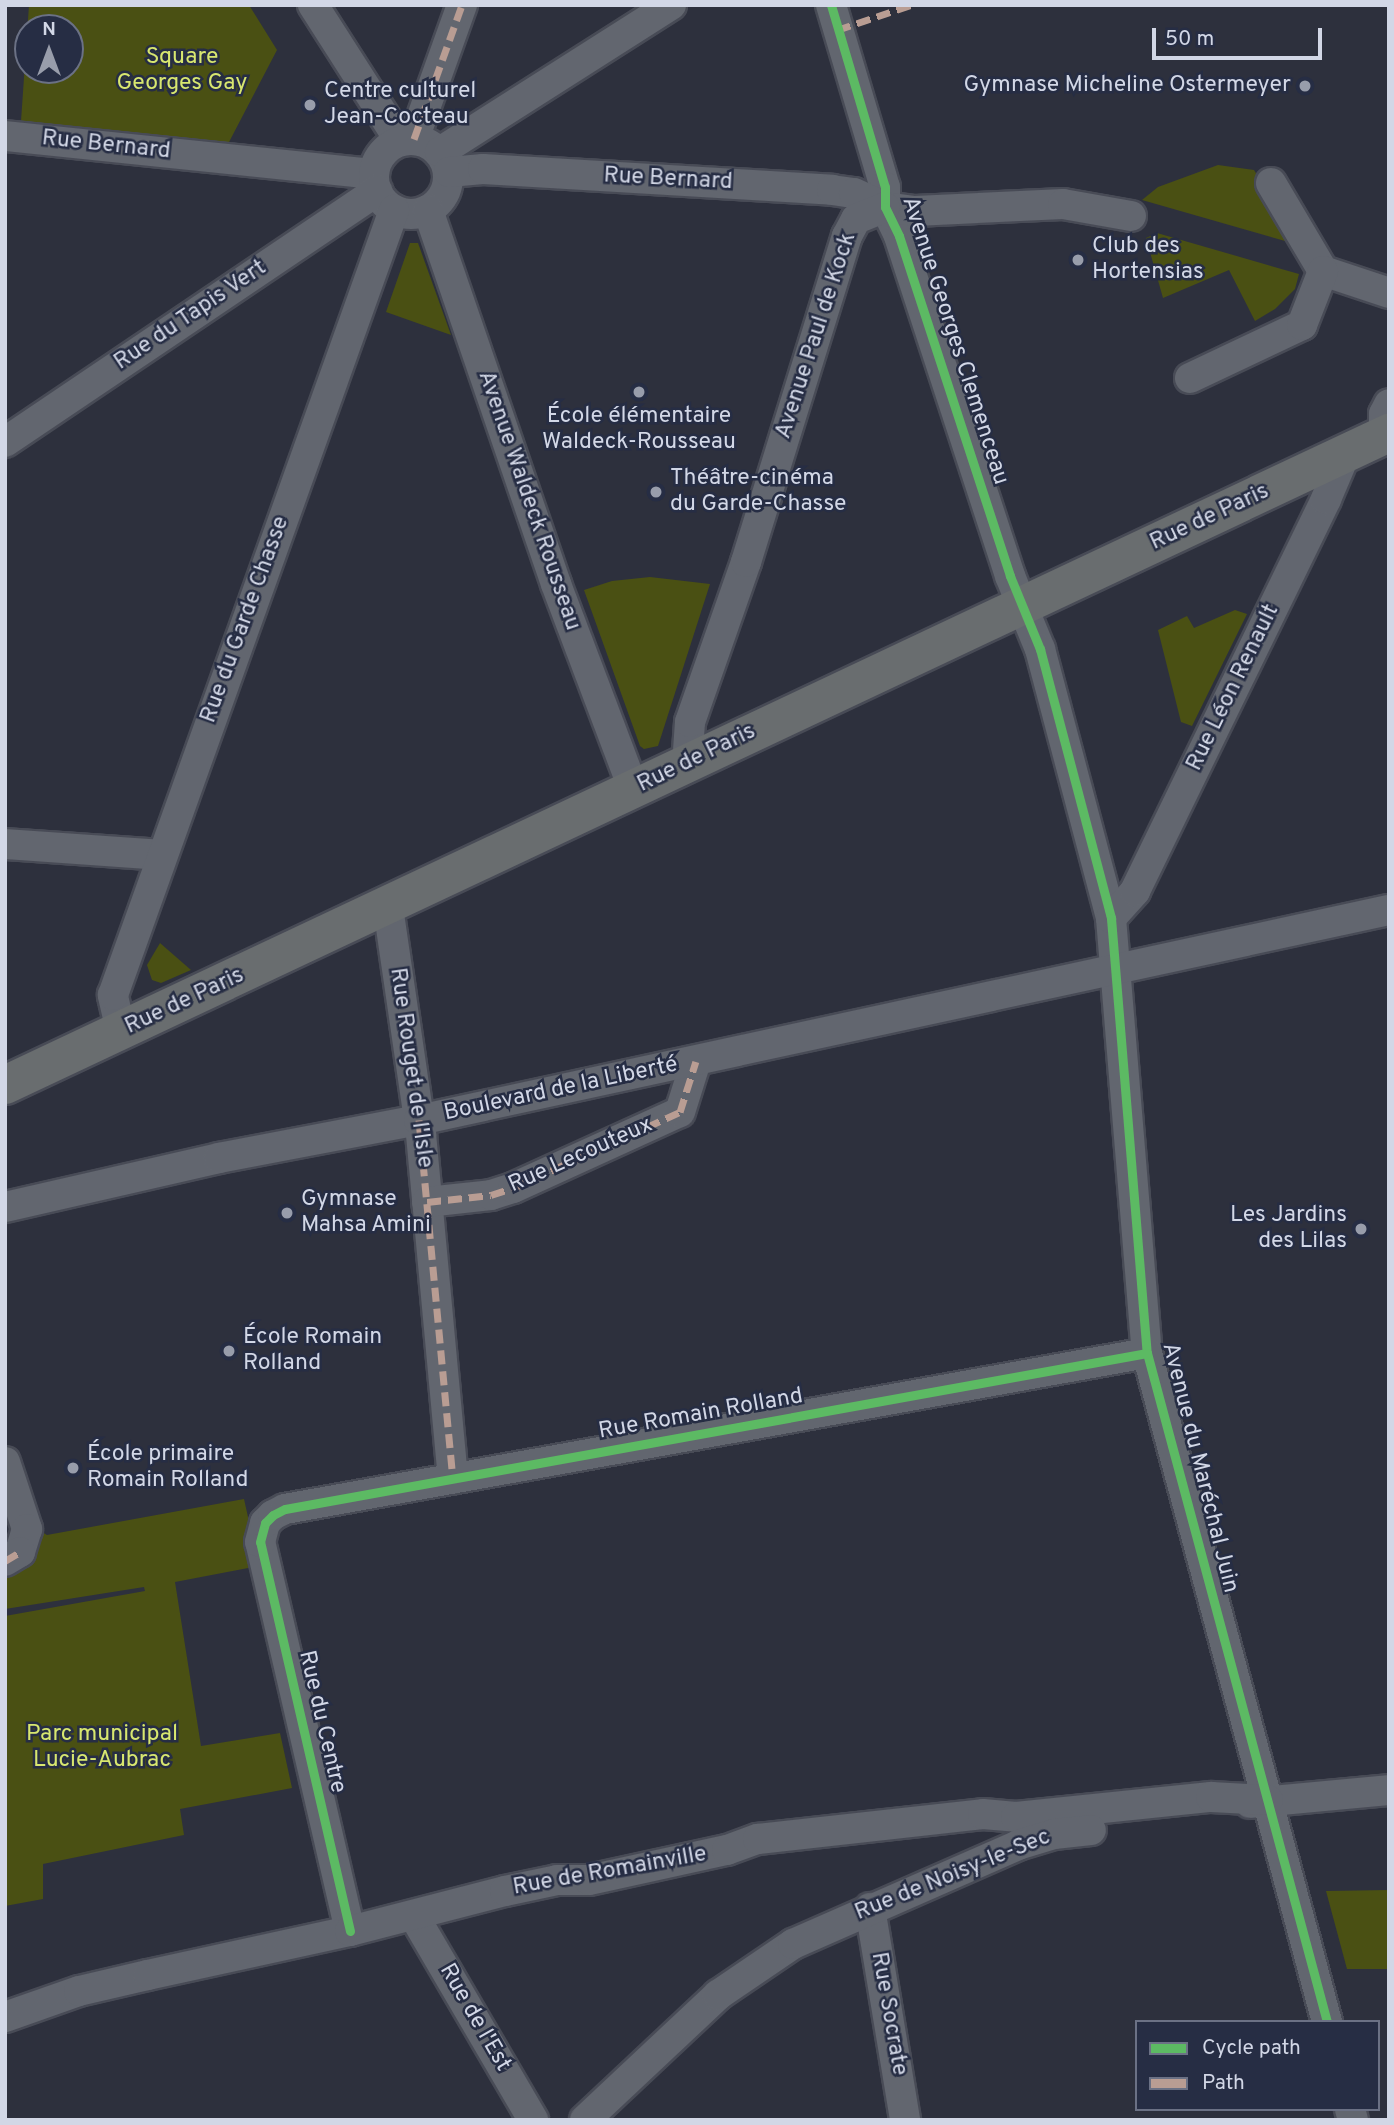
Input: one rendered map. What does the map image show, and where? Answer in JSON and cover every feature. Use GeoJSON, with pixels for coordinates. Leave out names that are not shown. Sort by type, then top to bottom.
{"type":"FeatureCollection","features":[{"type":"Feature","properties":{"kind":"main road","name":"Rue de Paris"},"geometry":{"type":"LineString","coordinates":[[5,1085],[388,907],[1346,452],[1387,424]]}},
{"type":"Feature","properties":{"kind":"street"},"geometry":{"type":"LineString","coordinates":[[313,5],[426,151],[443,196],[428,210],[402,213],[382,191],[377,161],[390,146],[426,151],[671,5]]}},
{"type":"Feature","properties":{"kind":"street"},"geometry":{"type":"LineString","coordinates":[[426,151],[462,5]]}},
{"type":"Feature","properties":{"kind":"street","name":"Avenue Georges Clemenceau"},"geometry":{"type":"LineString","coordinates":[[831,5],[886,187],[885,206],[899,236],[1010,576],[1040,649],[1111,918]]}},
{"type":"Feature","properties":{"kind":"street","name":"Rue Bernard"},"geometry":{"type":"LineString","coordinates":[[5,136],[382,191]]}},
{"type":"Feature","properties":{"kind":"street","name":"Rue Bernard"},"geometry":{"type":"LineString","coordinates":[[426,151],[483,169],[832,190],[855,193],[885,206],[915,212],[1063,204],[1131,216]]}},
{"type":"Feature","properties":{"kind":"street"},"geometry":{"type":"LineString","coordinates":[[1271,183],[1323,271],[1389,293]]}},
{"type":"Feature","properties":{"kind":"street","name":"Rue du Tapis Vert"},"geometry":{"type":"LineString","coordinates":[[5,442],[382,191]]}},
{"type":"Feature","properties":{"kind":"street","name":"Rue du Garde Chasse"},"geometry":{"type":"LineString","coordinates":[[121,1031],[113,995],[382,191]]}},
{"type":"Feature","properties":{"kind":"street","name":"Avenue Paul de Kock"},"geometry":{"type":"LineString","coordinates":[[687,765],[690,722],[746,562],[847,236],[856,219],[885,206]]}},
{"type":"Feature","properties":{"kind":"street","name":"Avenue Waldeck Rousseau"},"geometry":{"type":"LineString","coordinates":[[428,210],[565,607],[634,790]]}},
{"type":"Feature","properties":{"kind":"street"},"geometry":{"type":"LineString","coordinates":[[1190,378],[1302,325],[1323,271]]}},
{"type":"Feature","properties":{"kind":"street","name":"Rue Léon Renault"},"geometry":{"type":"LineString","coordinates":[[1111,918],[1135,891],[1326,499],[1346,452]]}},
{"type":"Feature","properties":{"kind":"street"},"geometry":{"type":"LineString","coordinates":[[5,844],[162,855]]}},
{"type":"Feature","properties":{"kind":"street","name":"Rue Rouget de l'Isle"},"geometry":{"type":"LineString","coordinates":[[388,907],[419,1120],[453,1479]]}},
{"type":"Feature","properties":{"kind":"street","name":"Boulevard de la Liberté"},"geometry":{"type":"LineString","coordinates":[[5,1207],[219,1158],[419,1120],[1389,910]]}},
{"type":"Feature","properties":{"kind":"street","name":"Avenue du Maréchal Juin"},"geometry":{"type":"LineString","coordinates":[[1111,918],[1147,1353],[1326,2020]]}},
{"type":"Feature","properties":{"kind":"street","name":"Rue Lecouteux"},"geometry":{"type":"LineString","coordinates":[[427,1202],[491,1195],[513,1188],[680,1112],[696,1061]]}},
{"type":"Feature","properties":{"kind":"street","name":"Rue Romain Rolland"},"geometry":{"type":"LineString","coordinates":[[265,1522],[285,1509],[1147,1353]]}},
{"type":"Feature","properties":{"kind":"street"},"geometry":{"type":"LineString","coordinates":[[5,1462],[27,1529],[13,1556]]}},
{"type":"Feature","properties":{"kind":"street","name":"Rue du Centre"},"geometry":{"type":"LineString","coordinates":[[265,1522],[260,1542],[350,1931]]}},
{"type":"Feature","properties":{"kind":"street","name":"Rue de Noisy-le-Sec"},"geometry":{"type":"LineString","coordinates":[[584,2120],[718,1995],[793,1944],[870,1908],[982,1863],[1016,1831],[1054,1834],[1158,1823],[1268,1800],[1387,1788]]}},
{"type":"Feature","properties":{"kind":"street","name":"Rue de Romainville"},"geometry":{"type":"LineString","coordinates":[[5,2017],[79,1992],[414,1916],[505,1891],[557,1880],[589,1880],[727,1850],[758,1839],[983,1814],[1016,1831]]}},
{"type":"Feature","properties":{"kind":"street","name":"Rue Socrate"},"geometry":{"type":"LineString","coordinates":[[870,1908],[905,2120]]}},
{"type":"Feature","properties":{"kind":"street","name":"Rue de l'Est"},"geometry":{"type":"LineString","coordinates":[[414,1916],[533,2120]]}},
{"type":"Feature","properties":{"kind":"green space","name":"Square Georges Gay"},"geometry":{"type":"Polygon","coordinates":[[[29,5],[249,5],[277,50],[228,144],[21,121],[24,84],[84,84],[84,14],[28,14],[29,5]]]}},
{"type":"Feature","properties":{"kind":"green space"},"geometry":{"type":"Polygon","coordinates":[[[1218,165],[1254,170],[1299,245],[1142,200],[1158,187],[1218,165]]]}},
{"type":"Feature","properties":{"kind":"green space"},"geometry":{"type":"Polygon","coordinates":[[[1157,233],[1299,274],[1295,289],[1275,309],[1255,321],[1229,270],[1163,298],[1146,238],[1157,233]]]}},
{"type":"Feature","properties":{"kind":"green space"},"geometry":{"type":"Polygon","coordinates":[[[410,243],[418,243],[451,335],[386,312],[410,243]]]}},
{"type":"Feature","properties":{"kind":"green space"},"geometry":{"type":"Polygon","coordinates":[[[650,577],[710,584],[658,746],[644,749],[640,746],[584,590],[612,581],[650,577]]]}},
{"type":"Feature","properties":{"kind":"green space"},"geometry":{"type":"Polygon","coordinates":[[[1235,610],[1247,614],[1192,726],[1181,722],[1158,630],[1187,616],[1194,628],[1235,610]]]}},
{"type":"Feature","properties":{"kind":"green space"},"geometry":{"type":"Polygon","coordinates":[[[160,943],[191,970],[161,983],[152,980],[147,965],[160,943]]]}},
{"type":"Feature","properties":{"kind":"green space","name":"Parc municipal Lucie-Aubrac"},"geometry":{"type":"Polygon","coordinates":[[[244,1499],[259,1566],[175,1582],[201,1746],[280,1733],[292,1788],[180,1809],[184,1835],[43,1864],[43,1899],[5,1906],[5,1616],[145,1591],[144,1587],[5,1609],[5,1566],[36,1560],[33,1548],[37,1529],[47,1535],[244,1499]]]}},
{"type":"Feature","properties":{"kind":"green space"},"geometry":{"type":"Polygon","coordinates":[[[1389,1890],[1389,1969],[1347,1969],[1326,1891],[1389,1890]]]}},
{"type":"Feature","properties":{"kind":"marked path"},"geometry":{"type":"LineString","coordinates":[[414,139],[462,5]]}},
{"type":"Feature","properties":{"kind":"marked path"},"geometry":{"type":"LineString","coordinates":[[837,30],[911,5]]}},
{"type":"Feature","properties":{"kind":"marked path"},"geometry":{"type":"LineString","coordinates":[[427,1202],[491,1195],[513,1188],[680,1112],[696,1061]]}},
{"type":"Feature","properties":{"kind":"marked path"},"geometry":{"type":"LineString","coordinates":[[419,1120],[453,1479]]}},
{"type":"Feature","properties":{"kind":"marked path"},"geometry":{"type":"LineString","coordinates":[[5,1561],[20,1552]]}},
{"type":"Feature","properties":{"kind":"cycle path"},"geometry":{"type":"LineString","coordinates":[[831,5],[885,187],[885,207],[899,236],[1010,576],[1040,649],[1111,918],[1147,1353],[1326,2020]]}},
{"type":"Feature","properties":{"kind":"cycle path"},"geometry":{"type":"LineString","coordinates":[[350,1931],[260,1542],[265,1523],[273,1515],[285,1509],[1147,1353]]}},
{"type":"Feature","properties":{"kind":"place","name":"Gymnase Micheline Ostermeyer"},"geometry":{"type":"Point","coordinates":[1305,86]}},
{"type":"Feature","properties":{"kind":"place","name":"Centre culturel Jean-Cocteau"},"geometry":{"type":"Point","coordinates":[310,105]}},
{"type":"Feature","properties":{"kind":"place","name":"Club des Hortensias"},"geometry":{"type":"Point","coordinates":[1078,260]}},
{"type":"Feature","properties":{"kind":"place","name":"École élémentaire Waldeck-Rousseau"},"geometry":{"type":"Point","coordinates":[639,392]}},
{"type":"Feature","properties":{"kind":"place","name":"Théâtre-cinéma du Garde-Chasse"},"geometry":{"type":"Point","coordinates":[656,492]}},
{"type":"Feature","properties":{"kind":"place","name":"Gymnase Mahsa Amini"},"geometry":{"type":"Point","coordinates":[287,1213]}},
{"type":"Feature","properties":{"kind":"place","name":"Les Jardins des Lilas"},"geometry":{"type":"Point","coordinates":[1361,1229]}},
{"type":"Feature","properties":{"kind":"place","name":"École Romain Rolland"},"geometry":{"type":"Point","coordinates":[229,1351]}},
{"type":"Feature","properties":{"kind":"place","name":"École primaire Romain Rolland"},"geometry":{"type":"Point","coordinates":[73,1468]}}]}
